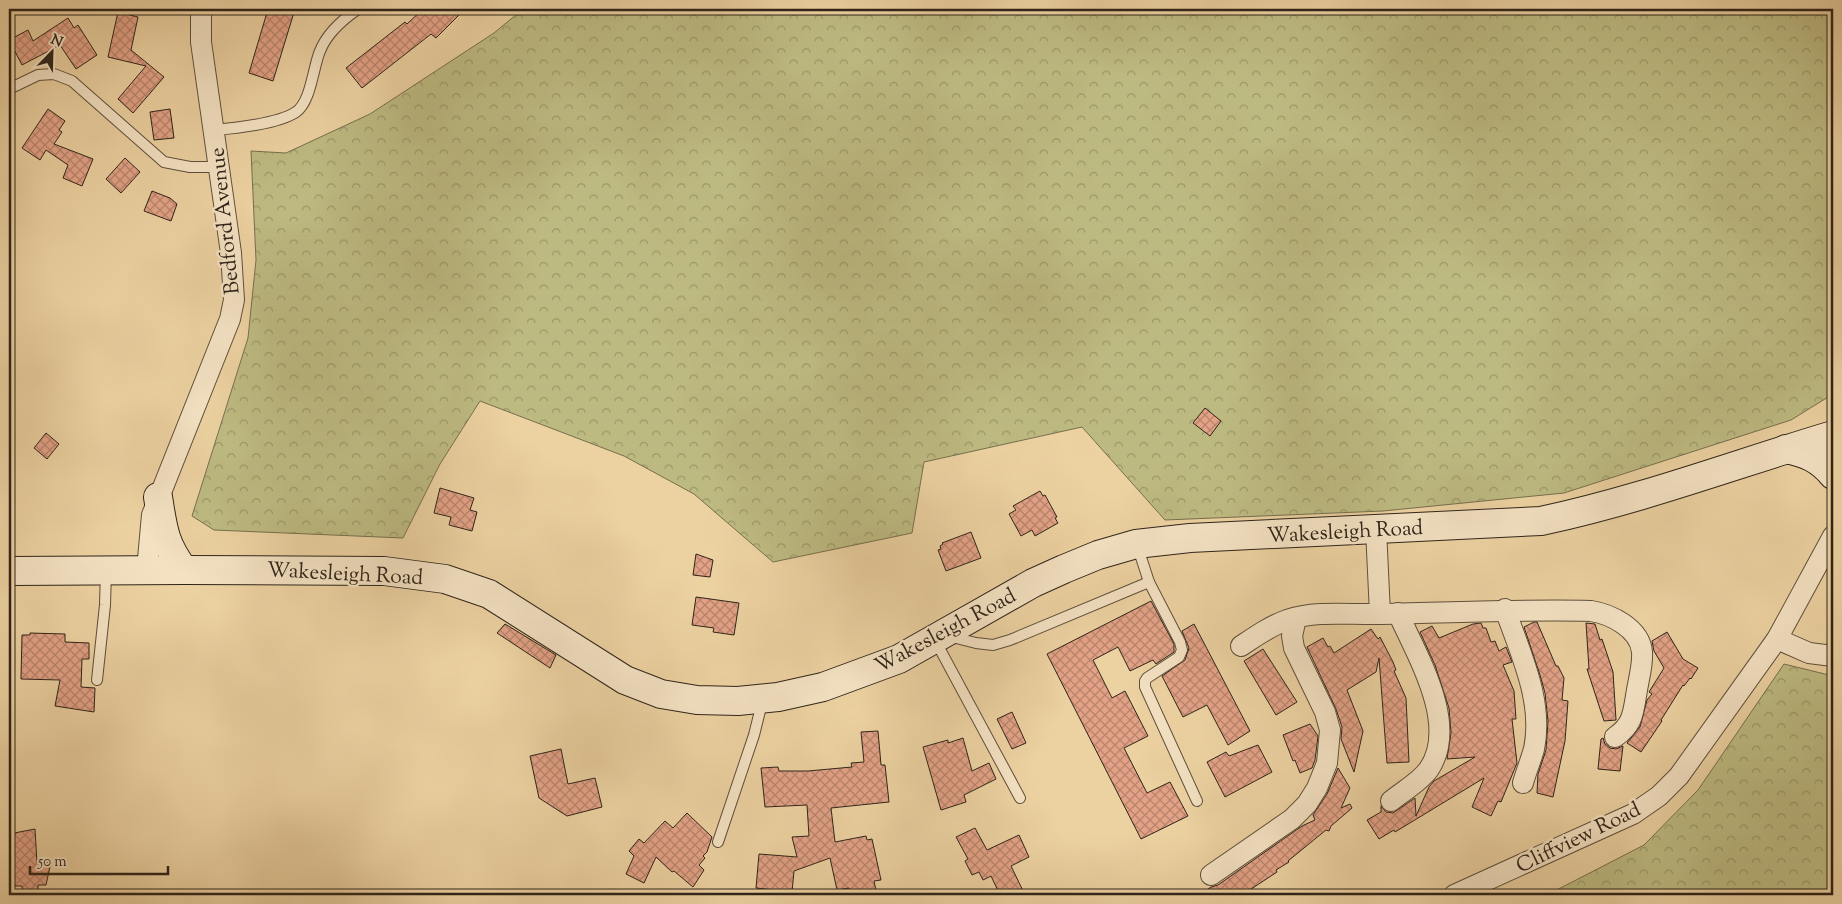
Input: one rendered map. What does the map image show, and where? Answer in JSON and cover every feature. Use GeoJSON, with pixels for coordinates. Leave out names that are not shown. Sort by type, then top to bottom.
{"type":"FeatureCollection","features":[{"type":"Feature","properties":{"kind":"main road","name":"Wakesleigh Road"},"geometry":{"type":"LineString","coordinates":[[9,571],[384,571],[445,579],[489,594],[625,680],[661,694],[697,700],[738,701],[823,687],[900,659],[1033,583],[1098,556],[1136,544],[1190,538],[1541,521],[1582,512],[1649,493],[1833,434]]}},
{"type":"Feature","properties":{"kind":"main road"},"geometry":{"type":"LineString","coordinates":[[1786,449],[1816,458],[1833,475]]}},
{"type":"Feature","properties":{"kind":"main road"},"geometry":{"type":"LineString","coordinates":[[158,497],[166,542],[175,559],[184,570]]}},
{"type":"Feature","properties":{"kind":"street","name":"Bedford Avenue"},"geometry":{"type":"LineString","coordinates":[[148,570],[152,514],[230,319],[234,300],[231,253],[220,167],[201,42],[202,9]]}},
{"type":"Feature","properties":{"kind":"street"},"geometry":{"type":"LineString","coordinates":[[1376,529],[1389,614],[1432,692],[1440,728],[1436,751],[1429,769],[1421,778],[1391,801]]}},
{"type":"Feature","properties":{"kind":"street","name":"Cliffview Road"},"geometry":{"type":"LineString","coordinates":[[1454,895],[1633,814],[1659,796],[1679,776],[1777,639],[1833,536]]}},
{"type":"Feature","properties":{"kind":"street"},"geometry":{"type":"LineString","coordinates":[[1505,609],[1533,690],[1536,710],[1534,748],[1522,782]]}},
{"type":"Feature","properties":{"kind":"street"},"geometry":{"type":"LineString","coordinates":[[1240,646],[1272,626],[1296,618],[1329,613],[1389,614],[1505,609],[1591,610],[1611,616],[1627,627],[1637,639],[1642,649],[1642,660],[1633,714],[1630,723],[1615,737]]}},
{"type":"Feature","properties":{"kind":"street"},"geometry":{"type":"LineString","coordinates":[[1211,875],[1292,819],[1308,804],[1327,764],[1330,730],[1324,712],[1294,648],[1292,636],[1296,618]]}},
{"type":"Feature","properties":{"kind":"street"},"geometry":{"type":"LineString","coordinates":[[1777,639],[1810,653],[1833,656]]}},
{"type":"Feature","properties":{"kind":"lane"},"geometry":{"type":"LineString","coordinates":[[214,130],[242,127],[283,118],[298,111],[307,97],[320,51],[328,36],[340,22],[358,9]]}},
{"type":"Feature","properties":{"kind":"lane"},"geometry":{"type":"LineString","coordinates":[[9,89],[38,75],[54,74],[72,81],[164,162],[190,167],[220,167]]}},
{"type":"Feature","properties":{"kind":"lane"},"geometry":{"type":"LineString","coordinates":[[1136,544],[1148,582],[1180,642],[1182,650],[1179,657],[1147,678],[1145,687],[1197,801]]}},
{"type":"Feature","properties":{"kind":"lane"},"geometry":{"type":"LineString","coordinates":[[97,680],[105,605],[106,570]]}},
{"type":"Feature","properties":{"kind":"lane"},"geometry":{"type":"LineString","coordinates":[[938,636],[976,644],[993,645],[1010,640],[1148,582]]}},
{"type":"Feature","properties":{"kind":"lane"},"geometry":{"type":"LineString","coordinates":[[938,636],[1020,798]]}},
{"type":"Feature","properties":{"kind":"lane"},"geometry":{"type":"LineString","coordinates":[[718,842],[754,735],[763,698]]}},
{"type":"Feature","properties":{"kind":"green space"},"geometry":{"type":"Polygon","coordinates":[[[523,9],[1833,9],[1833,394],[1791,420],[1564,493],[1383,511],[1165,520],[1082,427],[924,462],[912,533],[773,562],[694,494],[624,456],[480,401],[440,464],[403,538],[214,530],[192,516],[248,338],[256,260],[251,151],[286,153],[370,114],[494,33],[523,9]]]}},
{"type":"Feature","properties":{"kind":"green space"},"geometry":{"type":"Polygon","coordinates":[[[1784,664],[1833,676],[1833,895],[1547,895],[1644,845],[1698,790],[1784,664]]]}},
{"type":"Feature","properties":{"kind":"building"},"geometry":{"type":"Polygon","coordinates":[[[268,9],[295,9],[273,81],[249,73],[268,9]]]}},
{"type":"Feature","properties":{"kind":"building"},"geometry":{"type":"Polygon","coordinates":[[[423,9],[465,9],[436,38],[431,34],[362,88],[346,68],[405,22],[407,24],[423,9]]]}},
{"type":"Feature","properties":{"kind":"building"},"geometry":{"type":"Polygon","coordinates":[[[118,12],[138,17],[131,50],[164,77],[133,113],[118,99],[146,66],[108,57],[118,12]]]}},
{"type":"Feature","properties":{"kind":"building"},"geometry":{"type":"Polygon","coordinates":[[[68,18],[74,28],[78,25],[97,55],[76,69],[60,45],[22,65],[9,40],[28,30],[33,41],[68,18]]]}},
{"type":"Feature","properties":{"kind":"building"},"geometry":{"type":"Polygon","coordinates":[[[48,109],[65,121],[59,130],[62,132],[54,144],[93,159],[82,186],[63,178],[68,165],[46,150],[40,160],[22,148],[48,109]]]}},
{"type":"Feature","properties":{"kind":"building"},"geometry":{"type":"Polygon","coordinates":[[[170,109],[174,138],[154,140],[150,112],[170,109]]]}},
{"type":"Feature","properties":{"kind":"building"},"geometry":{"type":"Polygon","coordinates":[[[125,158],[140,172],[121,193],[106,179],[125,158]]]}},
{"type":"Feature","properties":{"kind":"building"},"geometry":{"type":"Polygon","coordinates":[[[152,191],[170,198],[177,204],[171,221],[144,211],[152,191]]]}},
{"type":"Feature","properties":{"kind":"building"},"geometry":{"type":"Polygon","coordinates":[[[1205,408],[1221,421],[1210,436],[1193,423],[1205,408]]]}},
{"type":"Feature","properties":{"kind":"building"},"geometry":{"type":"Polygon","coordinates":[[[46,433],[59,444],[47,459],[34,448],[46,433]]]}},
{"type":"Feature","properties":{"kind":"building"},"geometry":{"type":"Polygon","coordinates":[[[440,488],[474,498],[470,510],[477,512],[472,531],[449,525],[451,517],[434,513],[440,488]]]}},
{"type":"Feature","properties":{"kind":"building"},"geometry":{"type":"Polygon","coordinates":[[[1040,491],[1043,496],[1045,495],[1057,517],[1055,518],[1058,523],[1035,536],[1032,530],[1021,536],[1009,514],[1016,510],[1013,506],[1040,491]]]}},
{"type":"Feature","properties":{"kind":"building"},"geometry":{"type":"Polygon","coordinates":[[[971,532],[981,558],[946,571],[938,550],[941,549],[940,546],[942,543],[971,532]]]}},
{"type":"Feature","properties":{"kind":"building"},"geometry":{"type":"Polygon","coordinates":[[[696,554],[713,560],[710,577],[693,575],[696,554]]]}},
{"type":"Feature","properties":{"kind":"building"},"geometry":{"type":"Polygon","coordinates":[[[696,597],[739,603],[734,635],[713,632],[714,628],[692,625],[696,597]]]}},
{"type":"Feature","properties":{"kind":"building"},"geometry":{"type":"Polygon","coordinates":[[[1151,601],[1174,644],[1174,652],[1156,664],[1153,660],[1130,671],[1118,647],[1093,660],[1112,698],[1125,691],[1148,736],[1124,748],[1147,793],[1170,782],[1188,816],[1141,839],[1047,654],[1151,601]]]}},
{"type":"Feature","properties":{"kind":"building"},"geometry":{"type":"Polygon","coordinates":[[[1537,622],[1556,666],[1558,666],[1564,678],[1562,700],[1568,701],[1565,741],[1553,797],[1537,793],[1538,774],[1546,750],[1548,721],[1545,693],[1524,627],[1537,622]]]}},
{"type":"Feature","properties":{"kind":"building"},"geometry":{"type":"Polygon","coordinates":[[[1481,623],[1483,628],[1486,628],[1491,642],[1495,641],[1499,651],[1506,647],[1512,662],[1503,665],[1514,691],[1516,719],[1512,719],[1517,763],[1501,802],[1498,801],[1491,816],[1472,807],[1484,778],[1395,832],[1394,830],[1379,839],[1367,820],[1381,812],[1381,806],[1386,812],[1393,813],[1415,798],[1416,816],[1429,787],[1434,781],[1475,757],[1447,759],[1451,733],[1449,708],[1435,665],[1420,632],[1432,626],[1439,638],[1473,624],[1481,623]]]}},
{"type":"Feature","properties":{"kind":"building"},"geometry":{"type":"Polygon","coordinates":[[[1586,623],[1595,624],[1613,672],[1616,720],[1604,721],[1587,669],[1589,669],[1586,623]]]}},
{"type":"Feature","properties":{"kind":"building"},"geometry":{"type":"Polygon","coordinates":[[[505,624],[556,655],[550,668],[497,633],[505,624]]]}},
{"type":"Feature","properties":{"kind":"building"},"geometry":{"type":"Polygon","coordinates":[[[1194,624],[1250,731],[1228,745],[1207,705],[1183,717],[1162,676],[1185,660],[1189,648],[1182,631],[1194,624]]]}},
{"type":"Feature","properties":{"kind":"building"},"geometry":{"type":"Polygon","coordinates":[[[1371,629],[1378,639],[1380,637],[1393,662],[1396,670],[1394,671],[1406,698],[1409,762],[1387,763],[1379,658],[1376,672],[1347,690],[1363,731],[1354,772],[1341,739],[1342,727],[1336,709],[1307,647],[1323,638],[1334,653],[1371,629]]]}},
{"type":"Feature","properties":{"kind":"building"},"geometry":{"type":"Polygon","coordinates":[[[1667,632],[1683,659],[1698,668],[1691,679],[1683,685],[1641,752],[1627,743],[1640,727],[1647,700],[1652,694],[1649,692],[1664,668],[1654,651],[1652,641],[1667,632]]]}},
{"type":"Feature","properties":{"kind":"building"},"geometry":{"type":"Polygon","coordinates":[[[30,633],[65,634],[65,642],[89,643],[89,659],[82,659],[81,687],[95,688],[94,712],[55,706],[60,680],[21,679],[22,635],[30,635],[30,633]]]}},
{"type":"Feature","properties":{"kind":"building"},"geometry":{"type":"Polygon","coordinates":[[[1263,649],[1297,702],[1276,715],[1244,661],[1263,649]]]}},
{"type":"Feature","properties":{"kind":"building"},"geometry":{"type":"Polygon","coordinates":[[[1012,712],[1026,743],[1012,749],[997,719],[1012,712]]]}},
{"type":"Feature","properties":{"kind":"building"},"geometry":{"type":"Polygon","coordinates":[[[1310,724],[1318,736],[1315,760],[1312,768],[1300,773],[1283,735],[1310,724]]]}},
{"type":"Feature","properties":{"kind":"building"},"geometry":{"type":"Polygon","coordinates":[[[878,731],[881,765],[885,765],[889,802],[831,808],[835,842],[866,836],[867,840],[872,839],[881,880],[874,881],[877,895],[850,895],[849,888],[837,890],[830,858],[794,871],[792,892],[756,888],[759,854],[797,857],[792,837],[809,836],[807,805],[765,807],[761,768],[778,767],[779,771],[808,771],[852,767],[851,763],[864,762],[861,732],[878,731]]]}},
{"type":"Feature","properties":{"kind":"building"},"geometry":{"type":"Polygon","coordinates":[[[963,738],[972,771],[989,763],[996,779],[964,795],[966,802],[941,810],[923,747],[948,740],[948,743],[963,738]]]}},
{"type":"Feature","properties":{"kind":"building"},"geometry":{"type":"Polygon","coordinates":[[[1603,738],[1605,744],[1610,748],[1616,749],[1623,746],[1620,771],[1598,769],[1601,739],[1603,738]]]}},
{"type":"Feature","properties":{"kind":"building"},"geometry":{"type":"Polygon","coordinates":[[[1258,745],[1272,772],[1225,797],[1207,762],[1226,752],[1229,756],[1258,745]]]}},
{"type":"Feature","properties":{"kind":"building"},"geometry":{"type":"Polygon","coordinates":[[[561,749],[568,784],[595,778],[602,807],[567,816],[539,798],[530,756],[561,749]]]}},
{"type":"Feature","properties":{"kind":"building"},"geometry":{"type":"Polygon","coordinates":[[[1338,768],[1350,788],[1341,808],[1350,804],[1352,808],[1331,826],[1329,831],[1326,830],[1289,862],[1276,870],[1277,872],[1242,895],[1199,895],[1218,885],[1302,826],[1315,820],[1313,815],[1327,794],[1338,768]]]}},
{"type":"Feature","properties":{"kind":"building"},"geometry":{"type":"Polygon","coordinates":[[[687,813],[712,837],[707,852],[703,856],[705,858],[699,865],[704,870],[693,887],[674,871],[672,872],[656,857],[644,883],[626,874],[634,856],[629,851],[639,839],[644,843],[665,821],[673,828],[687,813]]]}},
{"type":"Feature","properties":{"kind":"building"},"geometry":{"type":"Polygon","coordinates":[[[975,828],[987,850],[1019,835],[1029,857],[1011,866],[1025,895],[1000,895],[991,876],[983,880],[979,872],[972,875],[965,861],[968,859],[956,837],[975,828]]]}},
{"type":"Feature","properties":{"kind":"building"},"geometry":{"type":"Polygon","coordinates":[[[35,829],[37,863],[51,862],[46,885],[38,885],[38,895],[23,895],[22,886],[9,886],[9,834],[35,829]]]}}]}
